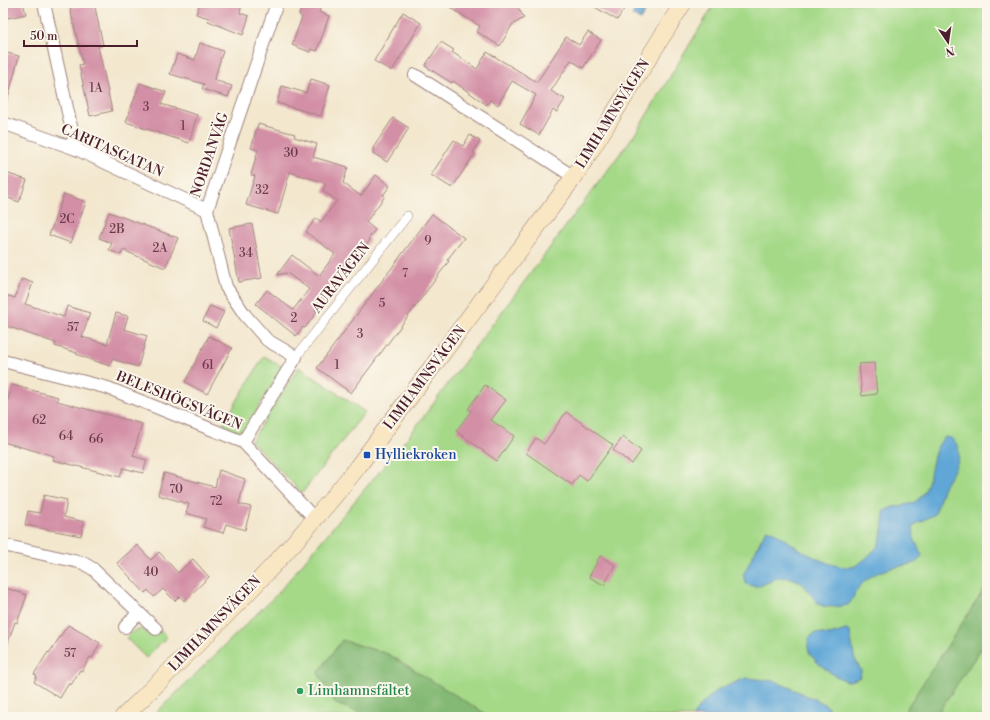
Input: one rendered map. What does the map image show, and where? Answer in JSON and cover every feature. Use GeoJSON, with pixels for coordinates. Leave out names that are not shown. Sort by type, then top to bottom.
{"type":"FeatureCollection","features":[{"type":"Feature","properties":{"kind":"main road","name":"LIMHAMNSVÄGEN"},"geometry":{"type":"LineString","coordinates":[[123,717],[281,558],[364,459],[574,177],[683,3]]}},
{"type":"Feature","properties":{"kind":"street"},"geometry":{"type":"LineString","coordinates":[[44,3],[76,149]]}},
{"type":"Feature","properties":{"kind":"street","name":"NORDANVÄG"},"geometry":{"type":"LineString","coordinates":[[277,3],[207,210],[226,287],[244,315],[266,340],[296,358]]}},
{"type":"Feature","properties":{"kind":"street"},"geometry":{"type":"LineString","coordinates":[[415,75],[574,177]]}},
{"type":"Feature","properties":{"kind":"street","name":"CARITASGATAN"},"geometry":{"type":"LineString","coordinates":[[3,123],[76,149],[207,210]]}},
{"type":"Feature","properties":{"kind":"street","name":"AURAVÄGEN"},"geometry":{"type":"LineString","coordinates":[[296,358],[407,216]]}},
{"type":"Feature","properties":{"kind":"street"},"geometry":{"type":"LineString","coordinates":[[243,442],[296,358]]}},
{"type":"Feature","properties":{"kind":"street","name":"BELESHÖGSVÄGEN"},"geometry":{"type":"LineString","coordinates":[[3,361],[108,388],[243,442],[314,519]]}},
{"type":"Feature","properties":{"kind":"street"},"geometry":{"type":"LineString","coordinates":[[3,545],[83,563],[93,569],[156,629]]}},
{"type":"Feature","properties":{"kind":"street"},"geometry":{"type":"LineString","coordinates":[[125,627],[138,613]]}},
{"type":"Feature","properties":{"kind":"green space"},"geometry":{"type":"Polygon","coordinates":[[[715,3],[987,3],[987,717],[152,717],[278,593],[409,436],[637,131],[715,3]]]}},
{"type":"Feature","properties":{"kind":"green space"},"geometry":{"type":"Polygon","coordinates":[[[264,356],[283,367],[242,435],[223,424],[264,356]]]}},
{"type":"Feature","properties":{"kind":"green space"},"geometry":{"type":"Polygon","coordinates":[[[299,367],[365,412],[302,493],[251,441],[299,367]]]}},
{"type":"Feature","properties":{"kind":"green space"},"geometry":{"type":"Polygon","coordinates":[[[987,585],[987,640],[935,717],[901,717],[987,585]]]}},
{"type":"Feature","properties":{"kind":"green space"},"geometry":{"type":"Polygon","coordinates":[[[142,629],[151,635],[159,629],[167,637],[146,658],[126,638],[133,631],[142,629]]]}},
{"type":"Feature","properties":{"kind":"green space"},"geometry":{"type":"Polygon","coordinates":[[[342,640],[388,654],[491,717],[373,717],[336,704],[318,673],[342,640]]]}},
{"type":"Feature","properties":{"kind":"water"},"geometry":{"type":"Polygon","coordinates":[[[639,3],[651,3],[640,20],[632,15],[639,3]]]}},
{"type":"Feature","properties":{"kind":"water"},"geometry":{"type":"Polygon","coordinates":[[[945,437],[951,438],[956,444],[959,451],[959,457],[954,470],[943,489],[935,514],[913,526],[914,538],[922,556],[916,563],[879,572],[865,581],[857,589],[848,605],[832,607],[826,607],[819,604],[802,584],[797,580],[790,578],[778,578],[758,586],[746,584],[743,575],[766,530],[771,530],[798,548],[830,564],[841,567],[851,567],[861,562],[875,550],[879,543],[882,534],[885,511],[893,507],[914,502],[923,494],[929,480],[936,449],[945,437]]]}},
{"type":"Feature","properties":{"kind":"water"},"geometry":{"type":"Polygon","coordinates":[[[846,630],[850,632],[854,657],[861,671],[860,677],[848,681],[843,680],[826,669],[815,660],[808,649],[809,638],[815,633],[830,635],[846,630]]]}},
{"type":"Feature","properties":{"kind":"water"},"geometry":{"type":"Polygon","coordinates":[[[746,678],[775,681],[825,704],[829,709],[827,717],[693,717],[698,708],[717,690],[746,678]]]}},
{"type":"Feature","properties":{"kind":"building"},"geometry":{"type":"Polygon","coordinates":[[[3,3],[23,3],[26,14],[3,19],[3,3]]]}},
{"type":"Feature","properties":{"kind":"building"},"geometry":{"type":"Polygon","coordinates":[[[94,3],[103,45],[98,46],[112,111],[90,116],[79,65],[83,64],[70,8],[94,3]]]}},
{"type":"Feature","properties":{"kind":"building"},"geometry":{"type":"Polygon","coordinates":[[[200,3],[242,3],[240,13],[249,16],[243,35],[208,21],[209,18],[196,14],[200,3]]]}},
{"type":"Feature","properties":{"kind":"building"},"geometry":{"type":"Polygon","coordinates":[[[303,3],[322,3],[319,12],[329,16],[317,51],[311,49],[310,52],[292,45],[302,17],[299,15],[303,3]]]}},
{"type":"Feature","properties":{"kind":"building"},"geometry":{"type":"Polygon","coordinates":[[[443,3],[505,3],[511,7],[516,4],[524,18],[512,25],[500,46],[477,32],[480,26],[443,3]]]}},
{"type":"Feature","properties":{"kind":"building"},"geometry":{"type":"Polygon","coordinates":[[[588,3],[614,3],[624,9],[617,20],[588,3]]]}},
{"type":"Feature","properties":{"kind":"building"},"geometry":{"type":"Polygon","coordinates":[[[403,12],[421,23],[392,71],[374,61],[403,12]]]}},
{"type":"Feature","properties":{"kind":"building"},"geometry":{"type":"Polygon","coordinates":[[[588,32],[601,40],[583,68],[571,60],[551,91],[565,99],[557,112],[553,110],[539,135],[520,124],[536,95],[512,81],[498,105],[490,100],[487,105],[453,81],[452,83],[425,66],[441,42],[454,50],[452,52],[477,69],[487,52],[537,82],[566,37],[579,45],[588,32]]]}},
{"type":"Feature","properties":{"kind":"building"},"geometry":{"type":"Polygon","coordinates":[[[200,43],[223,51],[214,80],[232,86],[228,97],[202,89],[204,84],[170,74],[177,54],[195,60],[200,43]]]}},
{"type":"Feature","properties":{"kind":"building"},"geometry":{"type":"Polygon","coordinates":[[[3,52],[19,56],[7,101],[3,100],[3,52]]]}},
{"type":"Feature","properties":{"kind":"building"},"geometry":{"type":"Polygon","coordinates":[[[311,79],[330,85],[321,116],[277,103],[282,86],[306,93],[311,79]]]}},
{"type":"Feature","properties":{"kind":"building"},"geometry":{"type":"Polygon","coordinates":[[[140,83],[166,92],[161,104],[197,115],[189,143],[126,122],[140,83]]]}},
{"type":"Feature","properties":{"kind":"building"},"geometry":{"type":"Polygon","coordinates":[[[393,118],[409,128],[387,162],[373,153],[373,148],[393,118]]]}},
{"type":"Feature","properties":{"kind":"building"},"geometry":{"type":"Polygon","coordinates":[[[258,124],[295,134],[294,137],[317,144],[313,157],[348,167],[343,183],[361,196],[376,175],[390,186],[383,195],[385,196],[366,222],[375,230],[368,239],[370,240],[331,293],[329,292],[315,310],[317,312],[305,328],[303,327],[296,336],[256,304],[267,290],[293,310],[309,289],[287,273],[277,275],[292,255],[319,276],[335,254],[306,232],[316,218],[321,222],[337,201],[323,191],[326,183],[290,172],[278,214],[246,205],[255,176],[251,175],[258,150],[251,148],[258,124]]]}},
{"type":"Feature","properties":{"kind":"building"},"geometry":{"type":"Polygon","coordinates":[[[470,135],[480,141],[473,152],[475,153],[452,188],[431,175],[454,140],[463,146],[470,135]]]}},
{"type":"Feature","properties":{"kind":"building"},"geometry":{"type":"Polygon","coordinates":[[[3,172],[27,180],[19,202],[3,196],[3,172]]]}},
{"type":"Feature","properties":{"kind":"building"},"geometry":{"type":"Polygon","coordinates":[[[64,194],[86,202],[71,243],[49,235],[64,194]]]}},
{"type":"Feature","properties":{"kind":"building"},"geometry":{"type":"Polygon","coordinates":[[[109,212],[178,238],[165,268],[123,250],[121,255],[109,250],[112,243],[99,238],[109,212]]]}},
{"type":"Feature","properties":{"kind":"building"},"geometry":{"type":"Polygon","coordinates":[[[432,214],[464,238],[447,260],[449,261],[351,393],[317,368],[432,214]]]}},
{"type":"Feature","properties":{"kind":"building"},"geometry":{"type":"Polygon","coordinates":[[[252,224],[262,278],[239,282],[229,228],[252,224]]]}},
{"type":"Feature","properties":{"kind":"building"},"geometry":{"type":"Polygon","coordinates":[[[22,279],[33,283],[25,304],[64,317],[67,306],[90,313],[82,337],[107,344],[116,313],[128,316],[124,329],[147,336],[138,367],[112,359],[110,366],[55,346],[56,343],[3,325],[3,294],[15,298],[22,279]]]}},
{"type":"Feature","properties":{"kind":"building"},"geometry":{"type":"Polygon","coordinates":[[[210,306],[224,312],[216,328],[203,321],[210,306]]]}},
{"type":"Feature","properties":{"kind":"building"},"geometry":{"type":"Polygon","coordinates":[[[209,336],[232,348],[207,394],[185,382],[209,336]]]}},
{"type":"Feature","properties":{"kind":"building"},"geometry":{"type":"Polygon","coordinates":[[[874,363],[877,394],[862,396],[859,364],[874,363]]]}},
{"type":"Feature","properties":{"kind":"building"},"geometry":{"type":"Polygon","coordinates":[[[12,385],[58,397],[57,401],[142,424],[133,456],[147,460],[143,473],[123,468],[120,477],[53,460],[54,456],[3,442],[3,418],[12,385]]]}},
{"type":"Feature","properties":{"kind":"building"},"geometry":{"type":"Polygon","coordinates":[[[485,385],[506,400],[491,420],[514,436],[497,461],[456,431],[471,411],[468,409],[485,385]]]}},
{"type":"Feature","properties":{"kind":"building"},"geometry":{"type":"Polygon","coordinates":[[[566,412],[613,445],[587,481],[579,475],[572,485],[526,453],[536,438],[544,444],[566,412]]]}},
{"type":"Feature","properties":{"kind":"building"},"geometry":{"type":"Polygon","coordinates":[[[623,437],[641,451],[632,464],[613,450],[623,437]]]}},
{"type":"Feature","properties":{"kind":"building"},"geometry":{"type":"Polygon","coordinates":[[[219,470],[245,479],[239,504],[251,507],[245,530],[226,524],[223,533],[203,527],[206,519],[186,513],[189,504],[158,495],[164,473],[215,487],[219,470]]]}},
{"type":"Feature","properties":{"kind":"building"},"geometry":{"type":"Polygon","coordinates":[[[44,495],[67,500],[64,517],[84,522],[81,536],[25,525],[28,511],[40,513],[44,495]]]}},
{"type":"Feature","properties":{"kind":"building"},"geometry":{"type":"Polygon","coordinates":[[[137,545],[151,560],[159,552],[178,573],[193,559],[209,577],[184,601],[180,596],[175,601],[163,589],[154,597],[148,590],[145,593],[117,563],[137,545]]]}},
{"type":"Feature","properties":{"kind":"building"},"geometry":{"type":"Polygon","coordinates":[[[600,556],[615,565],[604,585],[589,577],[600,556]]]}},
{"type":"Feature","properties":{"kind":"building"},"geometry":{"type":"Polygon","coordinates":[[[3,587],[27,595],[5,650],[3,650],[3,587]]]}},
{"type":"Feature","properties":{"kind":"building"},"geometry":{"type":"Polygon","coordinates":[[[68,625],[100,643],[92,658],[90,657],[82,671],[80,670],[71,685],[69,683],[60,698],[34,682],[37,676],[34,674],[68,625]]]}},
{"type":"Feature","properties":{"kind":"place","name":"Hylliekroken"},"geometry":{"type":"Point","coordinates":[367,455]}},
{"type":"Feature","properties":{"kind":"place","name":"Limhamnsfältet"},"geometry":{"type":"Point","coordinates":[300,691]}}]}
